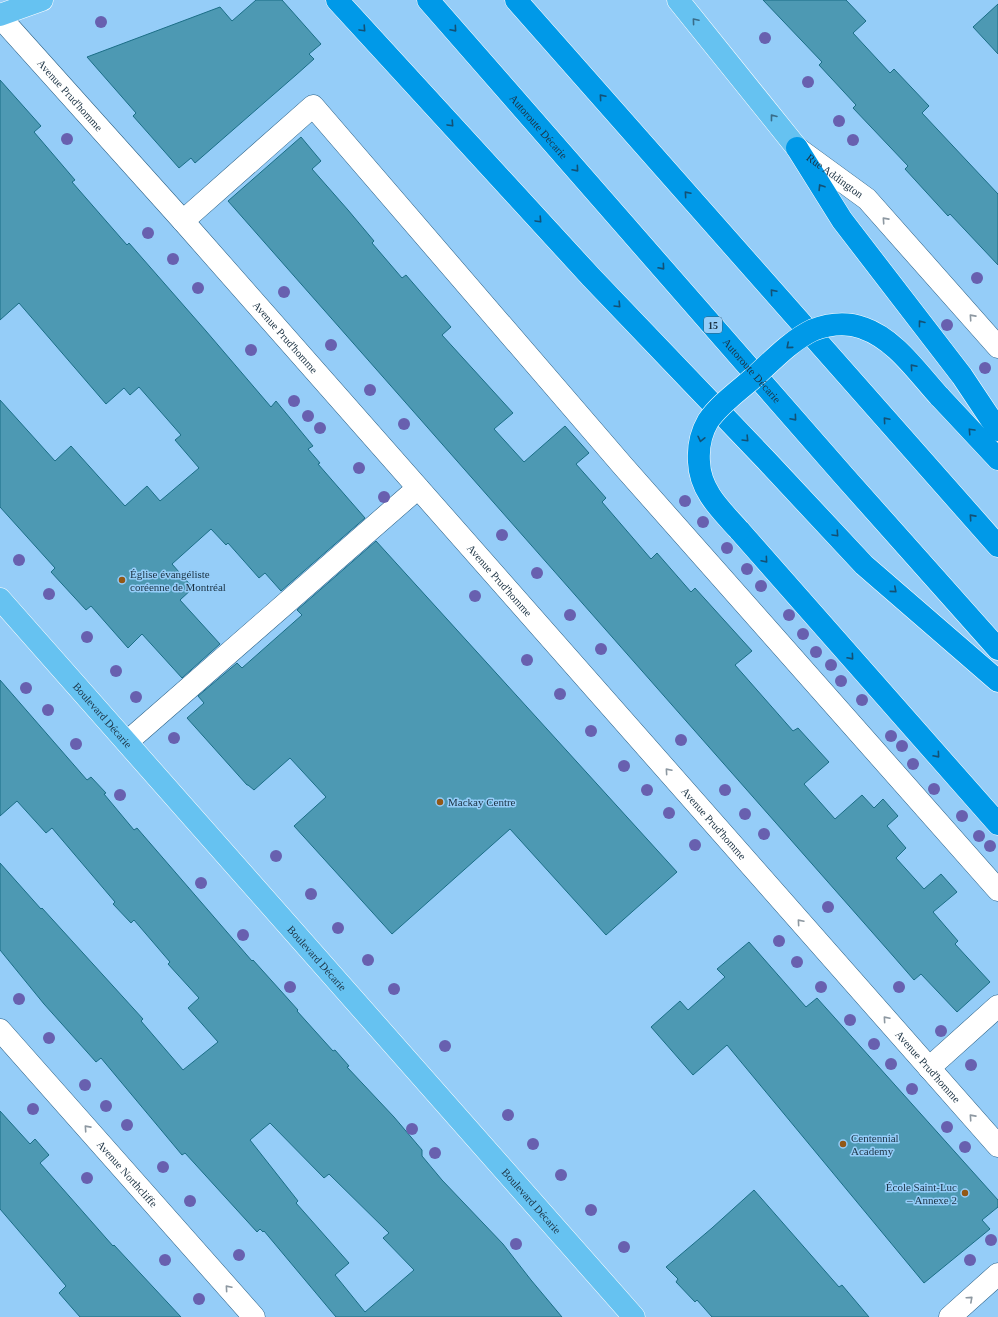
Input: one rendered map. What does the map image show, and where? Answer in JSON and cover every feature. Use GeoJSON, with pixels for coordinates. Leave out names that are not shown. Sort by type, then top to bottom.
{"type":"FeatureCollection","features":[{"type":"Feature","properties":{"kind":"highway"},"geometry":{"type":"LineString","coordinates":[[337,0],[591,276],[864,565],[998,681]]}},
{"type":"Feature","properties":{"kind":"highway","name":"Autoroute Décarie"},"geometry":{"type":"LineString","coordinates":[[428,0],[844,476],[998,649]]}},
{"type":"Feature","properties":{"kind":"highway"},"geometry":{"type":"LineString","coordinates":[[516,0],[998,546]]}},
{"type":"Feature","properties":{"kind":"highway"},"geometry":{"type":"LineString","coordinates":[[797,148],[842,220],[962,376],[998,430]]}},
{"type":"Feature","properties":{"kind":"highway"},"geometry":{"type":"LineString","coordinates":[[998,459],[886,340],[863,328],[839,324],[814,330],[799,338],[725,403],[708,421],[702,433],[698,461],[703,483],[709,495],[998,824]]}},
{"type":"Feature","properties":{"kind":"main road"},"geometry":{"type":"LineString","coordinates":[[0,16],[42,0]]}},
{"type":"Feature","properties":{"kind":"main road","name":"Rue Addington"},"geometry":{"type":"LineString","coordinates":[[678,0],[797,148]]}},
{"type":"Feature","properties":{"kind":"main road","name":"Boulevard Décarie"},"geometry":{"type":"LineString","coordinates":[[0,599],[634,1317]]}},
{"type":"Feature","properties":{"kind":"street","name":"Avenue Prud'homme"},"geometry":{"type":"LineString","coordinates":[[0,16],[183,221],[998,1146]]}},
{"type":"Feature","properties":{"kind":"street"},"geometry":{"type":"LineString","coordinates":[[183,221],[313,106],[623,466],[998,890]]}},
{"type":"Feature","properties":{"kind":"street","name":"Rue Addington"},"geometry":{"type":"LineString","coordinates":[[797,148],[867,199],[998,347]]}},
{"type":"Feature","properties":{"kind":"street"},"geometry":{"type":"LineString","coordinates":[[127,742],[418,488]]}},
{"type":"Feature","properties":{"kind":"street"},"geometry":{"type":"LineString","coordinates":[[929,1068],[998,1006]]}},
{"type":"Feature","properties":{"kind":"street","name":"Avenue Northcliffe"},"geometry":{"type":"LineString","coordinates":[[0,1030],[254,1317]]}},
{"type":"Feature","properties":{"kind":"street"},"geometry":{"type":"LineString","coordinates":[[950,1317],[995,1282]]}},
{"type":"Feature","properties":{"kind":"building"},"geometry":{"type":"Polygon","coordinates":[[[256,0],[282,0],[321,44],[309,54],[314,59],[296,75],[195,163],[191,158],[179,168],[133,116],[136,113],[87,57],[220,7],[232,21],[256,0]]]}},
{"type":"Feature","properties":{"kind":"building"},"geometry":{"type":"Polygon","coordinates":[[[763,0],[846,0],[866,21],[853,33],[890,73],[894,69],[929,106],[922,113],[998,194],[998,265],[950,214],[948,216],[905,169],[908,166],[853,108],[856,105],[819,65],[822,62],[763,0]]]}},
{"type":"Feature","properties":{"kind":"building"},"geometry":{"type":"Polygon","coordinates":[[[998,4],[998,54],[973,27],[998,4]]]}},
{"type":"Feature","properties":{"kind":"building"},"geometry":{"type":"Polygon","coordinates":[[[0,80],[41,126],[34,132],[75,180],[72,182],[127,245],[129,243],[271,407],[276,401],[313,446],[308,449],[320,463],[318,464],[365,518],[281,591],[265,573],[259,578],[228,543],[226,545],[211,529],[172,564],[193,588],[180,600],[220,644],[182,678],[142,634],[128,648],[91,606],[86,610],[51,572],[55,568],[0,507],[0,400],[55,461],[71,446],[125,506],[147,486],[160,501],[199,468],[175,440],[181,435],[139,387],[130,395],[124,388],[106,404],[19,303],[0,320],[0,80]]]}},
{"type":"Feature","properties":{"kind":"building"},"geometry":{"type":"Polygon","coordinates":[[[301,137],[321,161],[312,169],[374,241],[372,243],[402,278],[406,275],[451,327],[442,335],[513,413],[494,429],[524,462],[565,426],[589,453],[576,464],[606,498],[602,502],[651,559],[657,553],[691,592],[695,588],[752,651],[735,665],[793,731],[798,728],[829,762],[804,784],[835,819],[862,795],[874,808],[883,799],[898,816],[887,826],[906,848],[896,858],[924,889],[941,874],[957,892],[933,912],[958,941],[955,944],[990,982],[957,1012],[921,974],[914,980],[228,201],[301,137]]]}},
{"type":"Feature","properties":{"kind":"building","name":"Mackay Centre"},"geometry":{"type":"Polygon","coordinates":[[[376,541],[677,872],[606,935],[510,829],[392,934],[294,826],[326,797],[290,758],[254,790],[247,785],[187,718],[204,703],[198,696],[237,663],[242,668],[302,615],[297,610],[376,541]]]}},
{"type":"Feature","properties":{"kind":"building"},"geometry":{"type":"Polygon","coordinates":[[[0,680],[87,780],[91,777],[106,793],[104,794],[134,830],[137,828],[252,961],[253,960],[333,1051],[335,1050],[349,1066],[347,1067],[394,1117],[422,1150],[422,1156],[442,1180],[503,1244],[562,1317],[336,1317],[264,1231],[263,1232],[260,1229],[257,1232],[185,1153],[182,1155],[101,1058],[96,1062],[44,1004],[0,950],[0,863],[143,1019],[141,1021],[183,1070],[218,1042],[188,1008],[199,998],[168,964],[170,962],[134,920],[131,923],[113,904],[115,902],[52,828],[46,833],[17,801],[0,816],[0,680]],[[270,1123],[250,1140],[298,1201],[296,1203],[349,1263],[335,1275],[365,1312],[414,1270],[383,1238],[389,1233],[329,1174],[324,1178],[270,1123]]]}},
{"type":"Feature","properties":{"kind":"building"},"geometry":{"type":"Polygon","coordinates":[[[749,942],[806,1007],[817,998],[998,1200],[998,1207],[982,1220],[990,1229],[924,1283],[727,1045],[693,1075],[651,1027],[680,1001],[688,1010],[725,977],[717,969],[749,942]]]}},
{"type":"Feature","properties":{"kind":"building"},"geometry":{"type":"Polygon","coordinates":[[[0,1111],[30,1144],[35,1139],[49,1155],[40,1163],[113,1246],[114,1245],[181,1317],[80,1317],[59,1293],[66,1286],[0,1209],[0,1111]]]}},
{"type":"Feature","properties":{"kind":"building"},"geometry":{"type":"Polygon","coordinates":[[[754,1190],[839,1287],[842,1285],[869,1317],[712,1317],[697,1300],[695,1302],[676,1282],[678,1279],[666,1267],[754,1190]]]}},
{"type":"Feature","properties":{"kind":"place","name":"Église évangéliste coréenne de Montréal"},"geometry":{"type":"Point","coordinates":[122,580]}},
{"type":"Feature","properties":{"kind":"place","name":"Mackay Centre"},"geometry":{"type":"Point","coordinates":[440,802]}},
{"type":"Feature","properties":{"kind":"place","name":"Centennial Academy"},"geometry":{"type":"Point","coordinates":[843,1144]}},
{"type":"Feature","properties":{"kind":"place","name":"École Saint-Luc – Annexe 2"},"geometry":{"type":"Point","coordinates":[965,1193]}}]}
